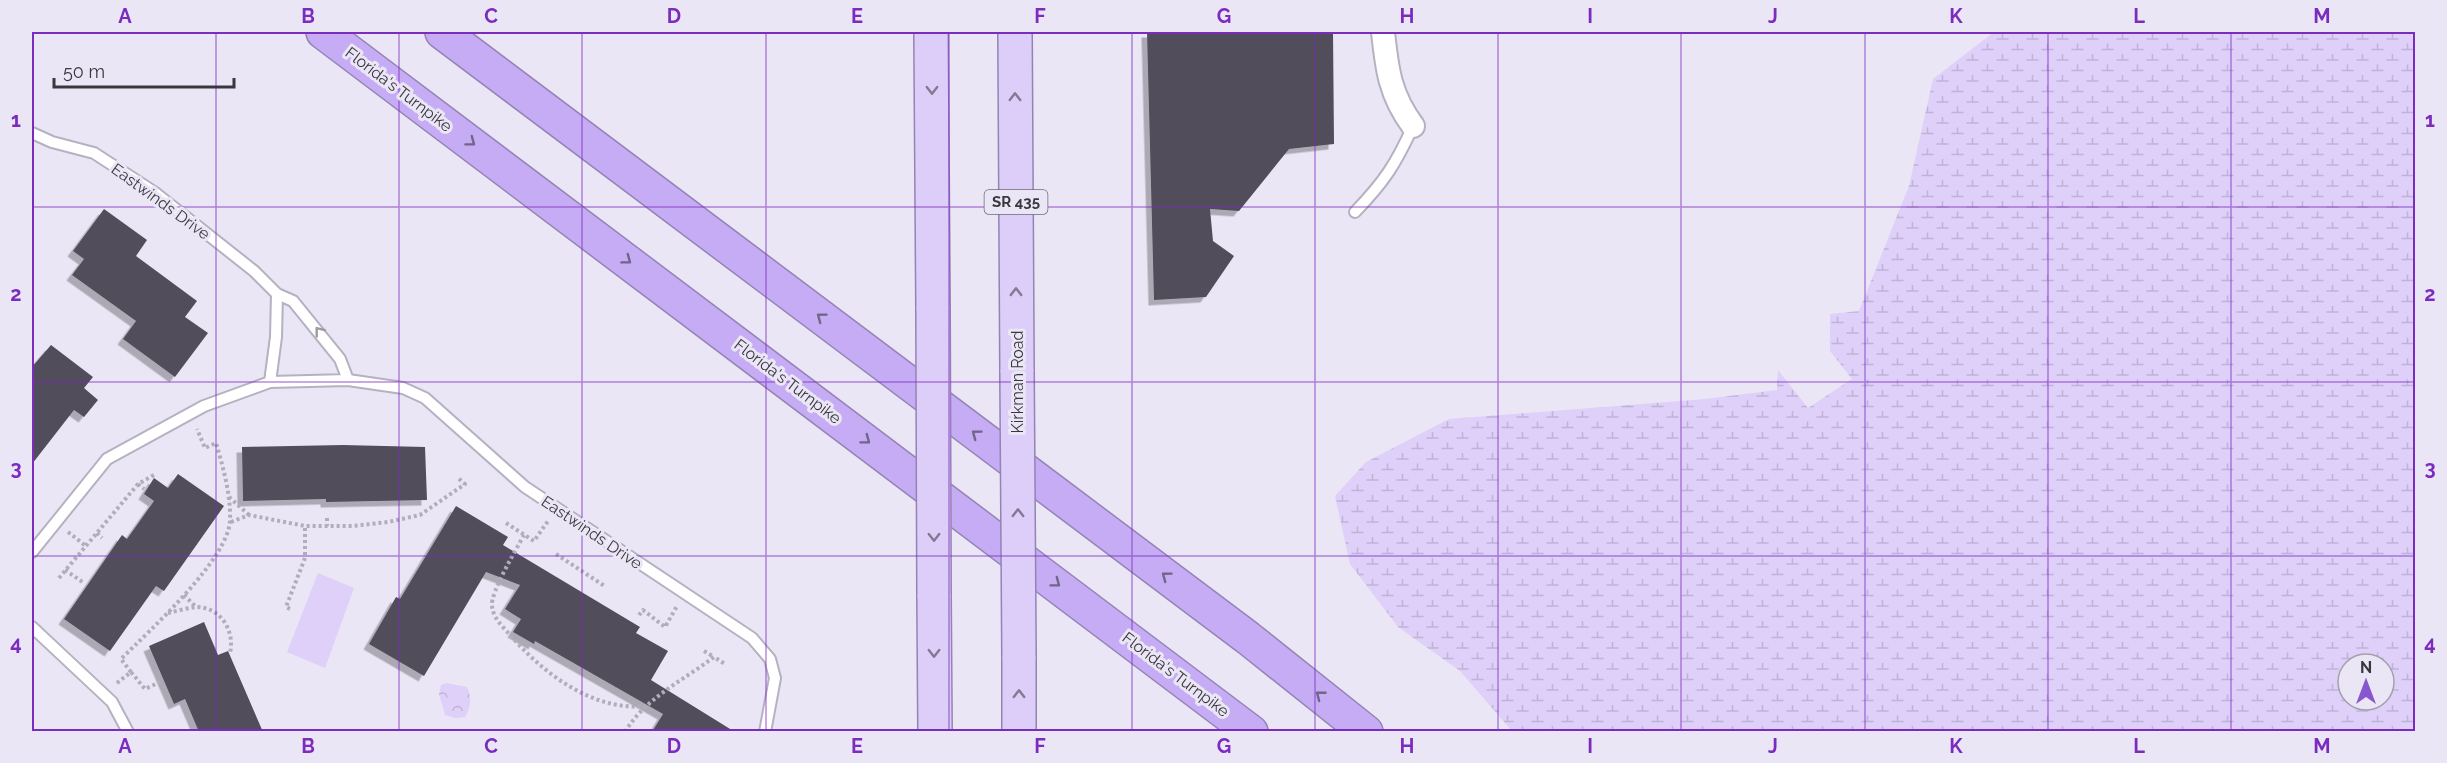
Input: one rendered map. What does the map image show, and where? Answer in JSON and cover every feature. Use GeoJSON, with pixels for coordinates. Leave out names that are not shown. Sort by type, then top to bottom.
{"type":"FeatureCollection","features":[{"type":"Feature","properties":{"kind":"highway","name":"Florida's Turnpike"},"geometry":{"type":"LineString","coordinates":[[323,32],[1251,732]]}},
{"type":"Feature","properties":{"kind":"highway"},"geometry":{"type":"LineString","coordinates":[[442,32],[1238,631],[1366,732]]}},
{"type":"Feature","properties":{"kind":"main road"},"geometry":{"type":"LineString","coordinates":[[931,32],[935,732]]}},
{"type":"Feature","properties":{"kind":"main road","name":"Kirkman Road"},"geometry":{"type":"LineString","coordinates":[[1015,32],[1019,732]]}},
{"type":"Feature","properties":{"kind":"street"},"geometry":{"type":"LineString","coordinates":[[1383,32],[1392,89],[1400,108],[1413,126]]}},
{"type":"Feature","properties":{"kind":"lane"},"geometry":{"type":"LineString","coordinates":[[1355,212],[1381,184],[1399,158],[1413,126]]}},
{"type":"Feature","properties":{"kind":"lane","name":"Eastwinds Drive"},"geometry":{"type":"LineString","coordinates":[[32,133],[52,142],[94,153],[154,192],[254,271],[277,294],[292,301],[340,358],[348,380]]}},
{"type":"Feature","properties":{"kind":"lane"},"geometry":{"type":"LineString","coordinates":[[270,382],[276,337],[277,294]]}},
{"type":"Feature","properties":{"kind":"lane","name":"Eastwinds Drive"},"geometry":{"type":"LineString","coordinates":[[32,552],[108,459],[204,406],[270,382],[348,380],[403,388],[425,398],[525,487],[752,638],[770,659],[775,678],[765,732]]}},
{"type":"Feature","properties":{"kind":"lane"},"geometry":{"type":"LineString","coordinates":[[32,627],[112,702],[128,732]]}},
{"type":"Feature","properties":{"kind":"path"},"geometry":{"type":"LineString","coordinates":[[162,681],[145,689],[121,659],[168,613],[210,566],[231,522],[216,443],[205,448],[196,429]]}},
{"type":"Feature","properties":{"kind":"path"},"geometry":{"type":"LineString","coordinates":[[59,578],[138,484],[154,475]]}},
{"type":"Feature","properties":{"kind":"path"},"geometry":{"type":"LineString","coordinates":[[228,497],[249,515],[305,526],[353,526],[420,515],[465,484],[458,478]]}},
{"type":"Feature","properties":{"kind":"path"},"geometry":{"type":"LineString","coordinates":[[138,484],[144,489]]}},
{"type":"Feature","properties":{"kind":"path"},"geometry":{"type":"LineString","coordinates":[[231,522],[249,515]]}},
{"type":"Feature","properties":{"kind":"path"},"geometry":{"type":"LineString","coordinates":[[327,518],[327,526]]}},
{"type":"Feature","properties":{"kind":"path"},"geometry":{"type":"LineString","coordinates":[[506,523],[534,541],[548,520]]}},
{"type":"Feature","properties":{"kind":"path"},"geometry":{"type":"LineString","coordinates":[[290,609],[286,607],[305,558],[305,526]]}},
{"type":"Feature","properties":{"kind":"path"},"geometry":{"type":"LineString","coordinates":[[68,531],[86,546]]}},
{"type":"Feature","properties":{"kind":"path"},"geometry":{"type":"LineString","coordinates":[[97,533],[102,538]]}},
{"type":"Feature","properties":{"kind":"path"},"geometry":{"type":"LineString","coordinates":[[524,535],[492,598],[495,617],[546,672],[562,683],[615,704],[645,706]]}},
{"type":"Feature","properties":{"kind":"path"},"geometry":{"type":"LineString","coordinates":[[556,554],[606,587]]}},
{"type":"Feature","properties":{"kind":"path"},"geometry":{"type":"LineString","coordinates":[[65,570],[84,583]]}},
{"type":"Feature","properties":{"kind":"path"},"geometry":{"type":"LineString","coordinates":[[184,596],[196,607]]}},
{"type":"Feature","properties":{"kind":"path"},"geometry":{"type":"LineString","coordinates":[[639,615],[643,610],[666,627],[677,606]]}},
{"type":"Feature","properties":{"kind":"path"},"geometry":{"type":"LineString","coordinates":[[168,613],[196,607],[210,610],[220,616],[228,627],[231,640],[230,653]]}},
{"type":"Feature","properties":{"kind":"path"},"geometry":{"type":"LineString","coordinates":[[704,651],[725,664]]}},
{"type":"Feature","properties":{"kind":"path"},"geometry":{"type":"LineString","coordinates":[[625,732],[645,706],[714,657]]}},
{"type":"Feature","properties":{"kind":"path"},"geometry":{"type":"LineString","coordinates":[[114,686],[131,672]]}},
{"type":"Feature","properties":{"kind":"green space"},"geometry":{"type":"Polygon","coordinates":[[[1994,32],[2415,32],[2415,731],[1512,731],[1460,671],[1398,627],[1350,564],[1335,496],[1366,462],[1449,419],[1705,399],[1777,390],[1778,370],[1808,408],[1852,379],[1830,351],[1830,314],[1859,311],[1909,186],[1933,79],[1994,32]]]}},
{"type":"Feature","properties":{"kind":"green space"},"geometry":{"type":"Polygon","coordinates":[[[318,573],[354,588],[325,668],[287,652],[318,573]]]}},
{"type":"Feature","properties":{"kind":"green space"},"geometry":{"type":"Polygon","coordinates":[[[446,683],[467,687],[470,702],[465,717],[455,718],[445,715],[439,694],[441,685],[446,683]]]}},
{"type":"Feature","properties":{"kind":"building"},"geometry":{"type":"Polygon","coordinates":[[[1147,32],[1333,32],[1334,144],[1289,149],[1239,211],[1210,209],[1213,241],[1234,256],[1206,297],[1154,300],[1147,32]]]}},
{"type":"Feature","properties":{"kind":"building"},"geometry":{"type":"Polygon","coordinates":[[[104,209],[147,240],[136,256],[197,301],[185,317],[208,333],[175,377],[123,339],[136,321],[72,275],[84,259],[73,251],[104,209]]]}},
{"type":"Feature","properties":{"kind":"building"},"geometry":{"type":"Polygon","coordinates":[[[51,345],[93,377],[84,388],[98,400],[84,417],[74,410],[32,464],[32,367],[51,345]]]}},
{"type":"Feature","properties":{"kind":"building"},"geometry":{"type":"Polygon","coordinates":[[[343,445],[425,447],[427,500],[243,501],[242,447],[343,445]]]}},
{"type":"Feature","properties":{"kind":"building"},"geometry":{"type":"Polygon","coordinates":[[[178,474],[224,506],[164,591],[156,586],[110,651],[64,619],[122,535],[127,539],[154,501],[144,494],[154,478],[168,488],[178,474]]]}},
{"type":"Feature","properties":{"kind":"building"},"geometry":{"type":"Polygon","coordinates":[[[456,506],[508,537],[503,545],[640,627],[636,633],[668,651],[651,680],[735,732],[652,732],[663,714],[535,641],[534,644],[513,632],[521,619],[505,609],[520,585],[486,572],[424,676],[369,644],[396,597],[400,599],[456,506]]]}},
{"type":"Feature","properties":{"kind":"building"},"geometry":{"type":"Polygon","coordinates":[[[204,622],[218,655],[228,651],[263,732],[199,732],[185,699],[174,704],[149,646],[204,622]]]}}]}
